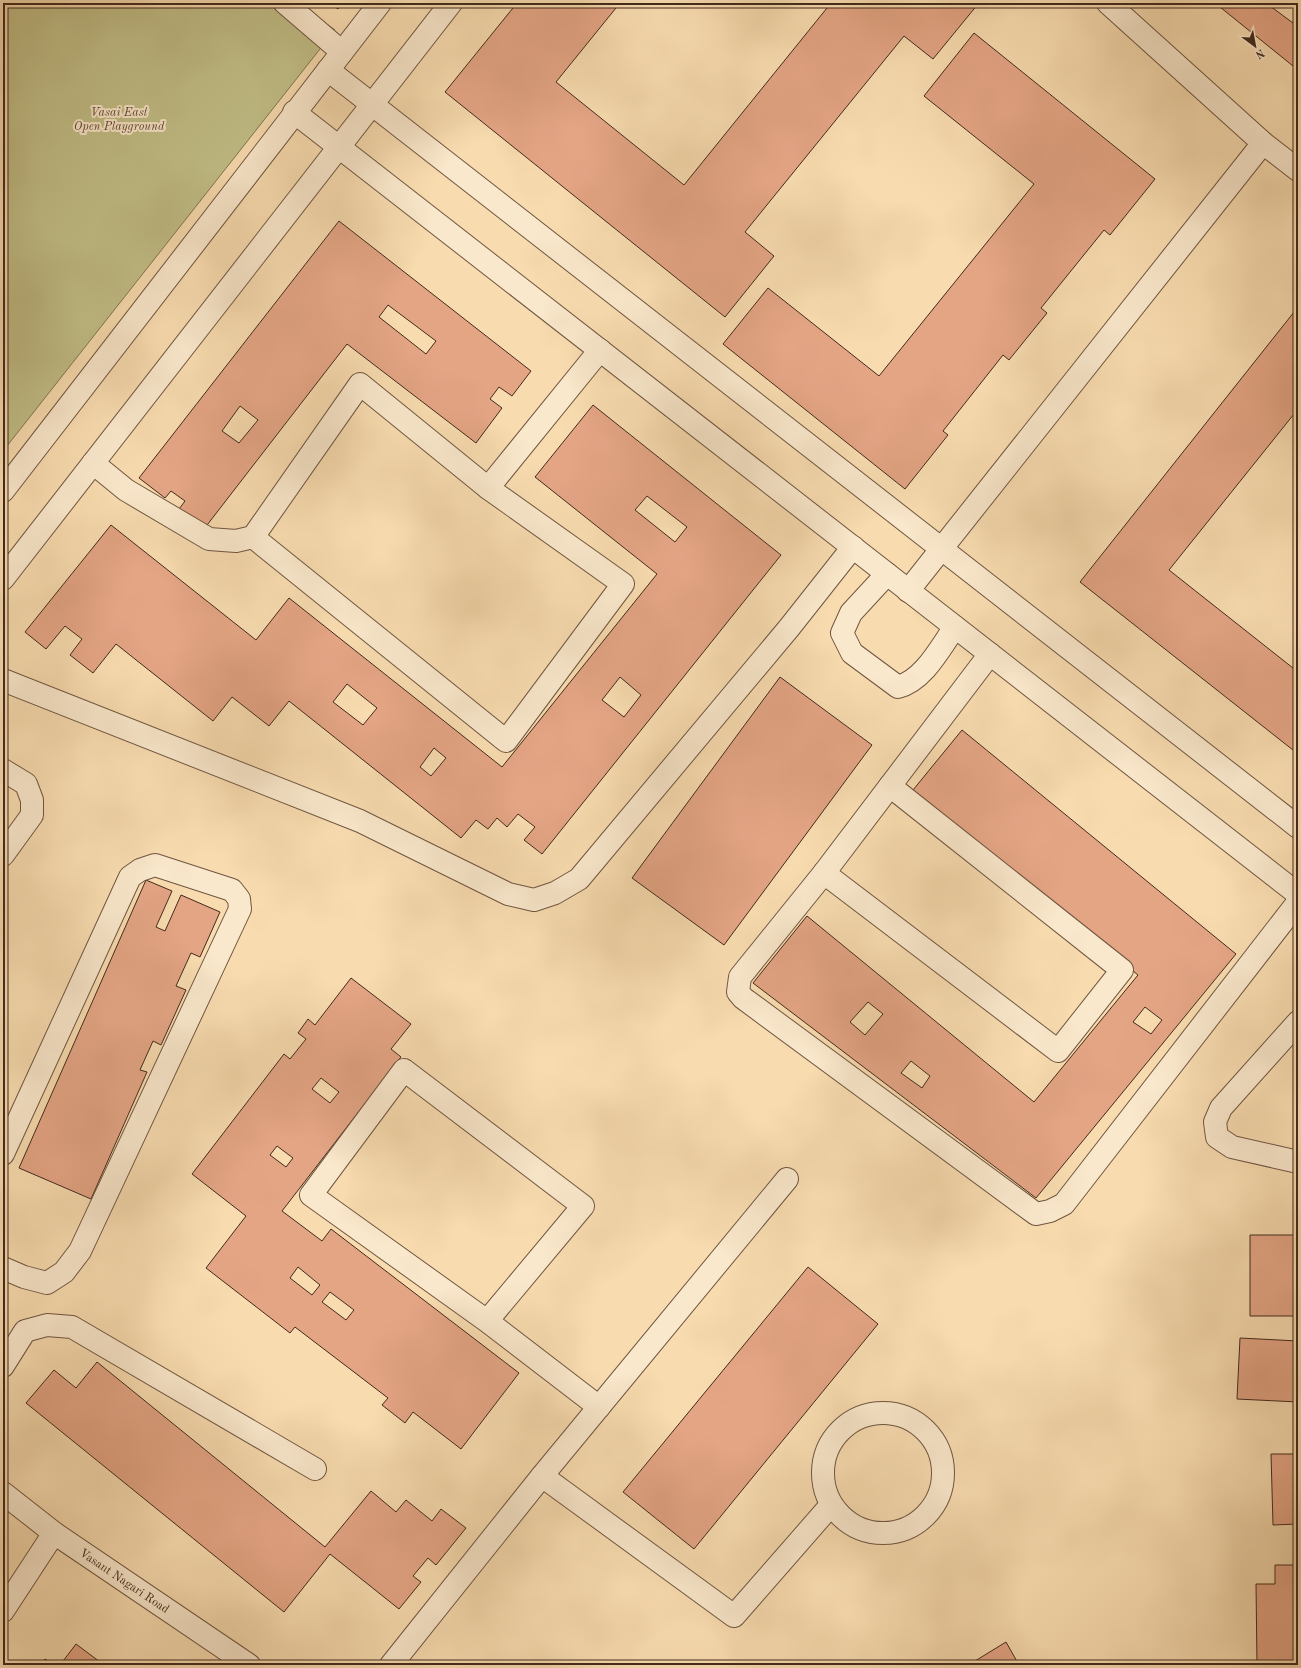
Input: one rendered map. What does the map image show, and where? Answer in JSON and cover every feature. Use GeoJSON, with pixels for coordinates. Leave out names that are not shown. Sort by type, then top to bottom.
{"type":"FeatureCollection","features":[{"type":"Feature","properties":{"kind":"street"},"geometry":{"type":"LineString","coordinates":[[285,3],[342,52]]}},
{"type":"Feature","properties":{"kind":"street"},"geometry":{"type":"LineString","coordinates":[[3,491],[294,112],[380,3]]}},
{"type":"Feature","properties":{"kind":"street"},"geometry":{"type":"LineString","coordinates":[[3,579],[451,3]]}},
{"type":"Feature","properties":{"kind":"street"},"geometry":{"type":"LineString","coordinates":[[1108,3],[1263,143],[1298,170]]}},
{"type":"Feature","properties":{"kind":"street"},"geometry":{"type":"LineString","coordinates":[[328,70],[1298,827]]}},
{"type":"Feature","properties":{"kind":"street"},"geometry":{"type":"LineString","coordinates":[[294,112],[1298,894]]}},
{"type":"Feature","properties":{"kind":"street"},"geometry":{"type":"LineString","coordinates":[[908,591],[1263,143]]}},
{"type":"Feature","properties":{"kind":"street"},"geometry":{"type":"LineString","coordinates":[[488,488],[600,350]]}},
{"type":"Feature","properties":{"kind":"street"},"geometry":{"type":"LineString","coordinates":[[93,463],[126,490],[208,539],[236,541],[253,537],[360,384],[488,488],[623,584],[506,741],[253,537]]}},
{"type":"Feature","properties":{"kind":"street"},"geometry":{"type":"LineString","coordinates":[[3,680],[360,821],[508,894],[534,900],[555,893],[579,879],[789,628],[853,547]]}},
{"type":"Feature","properties":{"kind":"street"},"geometry":{"type":"LineString","coordinates":[[887,574],[852,613],[842,633],[852,653],[857,657],[898,687],[909,684],[929,663],[955,627]]}},
{"type":"Feature","properties":{"kind":"street"},"geometry":{"type":"LineString","coordinates":[[990,654],[824,873],[740,977],[738,992],[743,998],[1036,1214],[1050,1211],[1064,1204],[1298,902]]}},
{"type":"Feature","properties":{"kind":"street"},"geometry":{"type":"LineString","coordinates":[[3,770],[26,784],[32,800],[32,815],[3,855]]}},
{"type":"Feature","properties":{"kind":"street"},"geometry":{"type":"LineString","coordinates":[[824,873],[1058,1051],[1122,970],[890,786]]}},
{"type":"Feature","properties":{"kind":"street"},"geometry":{"type":"LineString","coordinates":[[3,1154],[130,877],[140,870],[155,865],[232,890],[239,899],[240,909],[80,1251],[64,1272],[47,1282],[24,1278],[3,1268]]}},
{"type":"Feature","properties":{"kind":"street"},"geometry":{"type":"LineString","coordinates":[[1298,1022],[1221,1108],[1215,1122],[1217,1137],[1232,1147],[1298,1162]]}},
{"type":"Feature","properties":{"kind":"street"},"geometry":{"type":"LineString","coordinates":[[487,1321],[583,1206],[404,1070],[311,1195],[487,1321],[599,1407]]}},
{"type":"Feature","properties":{"kind":"street"},"geometry":{"type":"LineString","coordinates":[[391,1665],[542,1476],[787,1179]]}},
{"type":"Feature","properties":{"kind":"street"},"geometry":{"type":"LineString","coordinates":[[3,1366],[25,1331],[48,1325],[72,1327],[315,1469]]}},
{"type":"Feature","properties":{"kind":"street"},"geometry":{"type":"LineString","coordinates":[[878,1413],[898,1416],[917,1424],[932,1438],[941,1457],[943,1477],[938,1496],[928,1512],[914,1524],[897,1531],[878,1533],[860,1529],[844,1519],[831,1505],[824,1488],[823,1467],[829,1447],[841,1430],[858,1419],[878,1413]]}},
{"type":"Feature","properties":{"kind":"street"},"geometry":{"type":"LineString","coordinates":[[542,1476],[734,1616],[831,1505]]}},
{"type":"Feature","properties":{"kind":"street","name":"Vasant Nagari Road"},"geometry":{"type":"LineString","coordinates":[[3,1493],[54,1533],[249,1665]]}},
{"type":"Feature","properties":{"kind":"street"},"geometry":{"type":"LineString","coordinates":[[3,1611],[54,1533]]}},
{"type":"Feature","properties":{"kind":"green space","name":"Vasai East Open Playground"},"geometry":{"type":"Polygon","coordinates":[[[3,3],[298,3],[335,30],[3,451],[3,3]]]}},
{"type":"Feature","properties":{"kind":"building"},"geometry":{"type":"Polygon","coordinates":[[[330,3],[342,3],[338,9],[330,3]]]}},
{"type":"Feature","properties":{"kind":"building"},"geometry":{"type":"Polygon","coordinates":[[[517,3],[620,3],[556,82],[684,185],[831,3],[978,4],[933,59],[904,36],[745,232],[774,256],[725,317],[445,92],[517,3]]]}},
{"type":"Feature","properties":{"kind":"building"},"geometry":{"type":"Polygon","coordinates":[[[1215,3],[1266,3],[1297,26],[1298,25],[1298,70],[1215,3]]]}},
{"type":"Feature","properties":{"kind":"building"},"geometry":{"type":"Polygon","coordinates":[[[974,33],[1155,179],[1110,235],[1104,230],[1041,308],[1047,313],[1009,360],[1003,355],[943,431],[948,435],[905,489],[723,344],[768,288],[879,376],[1034,184],[924,96],[974,33]]]}},
{"type":"Feature","properties":{"kind":"building"},"geometry":{"type":"Polygon","coordinates":[[[339,221],[531,371],[512,396],[499,387],[490,399],[502,408],[476,443],[347,344],[204,529],[179,509],[185,501],[171,491],[165,498],[139,478],[339,221]],[[388,305],[379,317],[426,354],[436,341],[388,305]],[[240,406],[222,431],[239,443],[258,420],[240,406]]]}},
{"type":"Feature","properties":{"kind":"building"},"geometry":{"type":"Polygon","coordinates":[[[1298,307],[1298,409],[1169,570],[1298,672],[1298,754],[1080,582],[1298,307]]]}},
{"type":"Feature","properties":{"kind":"building"},"geometry":{"type":"Polygon","coordinates":[[[593,405],[781,555],[542,854],[524,840],[535,827],[518,814],[507,827],[497,818],[488,829],[476,820],[461,838],[289,701],[269,726],[232,697],[213,721],[116,644],[93,673],[70,655],[82,639],[65,626],[46,649],[25,632],[111,525],[256,640],[289,598],[502,767],[657,574],[535,477],[593,405]],[[647,496],[635,510],[675,542],[687,527],[647,496]],[[620,677],[602,700],[624,717],[641,695],[620,677]],[[347,684],[333,702],[363,725],[377,708],[347,684]],[[434,748],[420,767],[431,776],[446,758],[434,748]]]}},
{"type":"Feature","properties":{"kind":"building"},"geometry":{"type":"Polygon","coordinates":[[[780,677],[872,745],[724,945],[632,878],[780,677]]]}},
{"type":"Feature","properties":{"kind":"building"},"geometry":{"type":"Polygon","coordinates":[[[962,730],[1236,954],[1036,1198],[753,983],[807,916],[1034,1102],[1138,975],[913,790],[962,730]],[[868,1002],[850,1022],[865,1035],[883,1014],[868,1002]],[[1145,1007],[1133,1022],[1151,1034],[1162,1020],[1145,1007]],[[911,1061],[901,1073],[922,1088],[930,1076],[911,1061]]]}},
{"type":"Feature","properties":{"kind":"building"},"geometry":{"type":"Polygon","coordinates":[[[146,880],[172,891],[156,927],[165,931],[181,895],[220,912],[200,957],[191,953],[176,986],[186,990],[161,1045],[153,1041],[140,1070],[147,1072],[91,1199],[19,1168],[146,880]]]}},
{"type":"Feature","properties":{"kind":"building"},"geometry":{"type":"Polygon","coordinates":[[[351,978],[411,1024],[391,1049],[401,1057],[282,1211],[322,1241],[331,1229],[519,1373],[461,1449],[413,1412],[405,1423],[382,1405],[388,1398],[295,1327],[290,1333],[206,1268],[246,1216],[192,1174],[284,1054],[290,1059],[306,1039],[298,1033],[308,1019],[315,1025],[351,978]],[[321,1078],[312,1089],[330,1103],[339,1092],[321,1078]],[[277,1146],[270,1155],[286,1167],[293,1158],[277,1146]],[[298,1267],[290,1278],[312,1295],[320,1285],[298,1267]],[[330,1292],[322,1302],[346,1320],[354,1310],[330,1292]]]}},
{"type":"Feature","properties":{"kind":"building"},"geometry":{"type":"Polygon","coordinates":[[[1250,1235],[1298,1235],[1298,1316],[1250,1316],[1250,1235]]]}},
{"type":"Feature","properties":{"kind":"building"},"geometry":{"type":"Polygon","coordinates":[[[808,1267],[878,1324],[694,1549],[623,1492],[808,1267]]]}},
{"type":"Feature","properties":{"kind":"building"},"geometry":{"type":"Polygon","coordinates":[[[1240,1338],[1298,1341],[1298,1402],[1237,1399],[1240,1338]]]}},
{"type":"Feature","properties":{"kind":"building"},"geometry":{"type":"Polygon","coordinates":[[[97,1362],[325,1547],[371,1491],[396,1512],[406,1500],[432,1521],[441,1509],[466,1528],[436,1565],[428,1558],[413,1576],[421,1582],[399,1609],[330,1554],[284,1612],[26,1403],[54,1370],[76,1388],[97,1362]]]}},
{"type":"Feature","properties":{"kind":"building"},"geometry":{"type":"Polygon","coordinates":[[[1271,1454],[1298,1454],[1298,1524],[1273,1525],[1271,1454]]]}},
{"type":"Feature","properties":{"kind":"building"},"geometry":{"type":"Polygon","coordinates":[[[1275,1565],[1298,1565],[1298,1665],[1257,1665],[1256,1584],[1275,1584],[1275,1565]]]}},
{"type":"Feature","properties":{"kind":"building"},"geometry":{"type":"Polygon","coordinates":[[[1006,1642],[1019,1665],[977,1665],[975,1661],[1006,1642]]]}},
{"type":"Feature","properties":{"kind":"building"},"geometry":{"type":"Polygon","coordinates":[[[76,1644],[104,1665],[60,1665],[76,1644]]]}},
{"type":"Feature","properties":{"kind":"building"},"geometry":{"type":"Polygon","coordinates":[[[45,1659],[54,1665],[40,1665],[45,1659]]]}}]}
